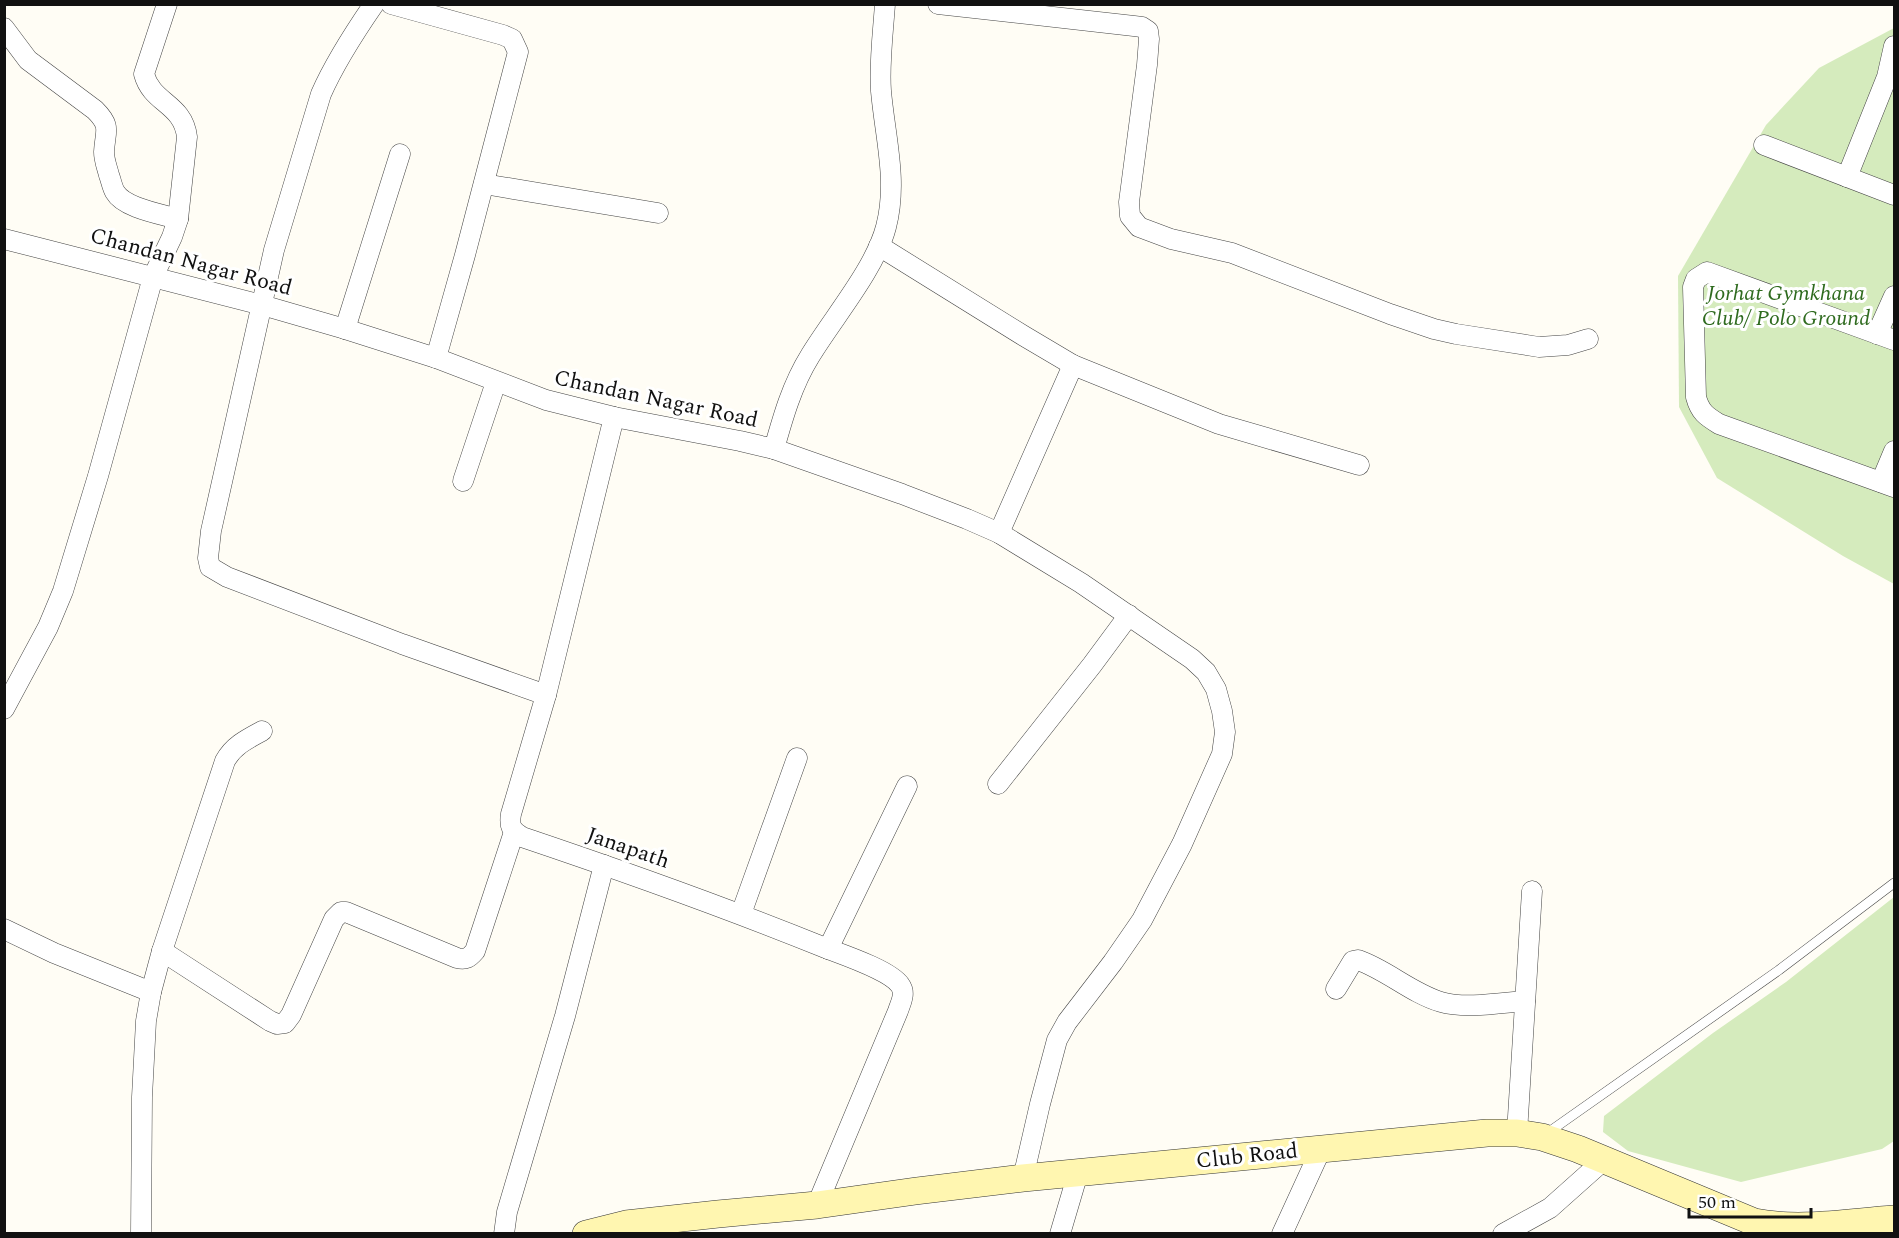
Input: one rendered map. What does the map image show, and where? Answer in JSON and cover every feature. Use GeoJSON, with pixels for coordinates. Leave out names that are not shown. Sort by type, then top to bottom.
{"type":"FeatureCollection","features":[{"type":"Feature","properties":{"kind":"street"},"geometry":{"type":"LineString","coordinates":[[4,709],[48,627],[63,591],[98,476],[153,277],[178,219],[187,137],[186,124],[180,115],[152,92],[144,74],[167,4]]}},
{"type":"Feature","properties":{"kind":"street"},"geometry":{"type":"LineString","coordinates":[[374,4],[329,75],[321,94],[274,250],[211,531],[208,558],[210,567],[227,577],[402,644],[546,695]]}},
{"type":"Feature","properties":{"kind":"street"},"geometry":{"type":"LineString","coordinates":[[391,4],[503,35],[512,39],[518,52],[436,358]]}},
{"type":"Feature","properties":{"kind":"street","name":"Chandan Nagar Road"},"geometry":{"type":"LineString","coordinates":[[4,239],[262,305],[345,329],[436,358],[546,400],[614,417],[774,449],[798,376],[879,246],[886,228],[891,201],[890,151],[881,90],[885,4]]}},
{"type":"Feature","properties":{"kind":"street"},"geometry":{"type":"LineString","coordinates":[[938,4],[1142,27],[1148,31],[1147,65],[1129,202],[1131,216],[1139,227],[1171,238],[1232,253],[1434,329],[1539,347],[1568,345],[1588,339]]}},
{"type":"Feature","properties":{"kind":"street"},"geometry":{"type":"LineString","coordinates":[[4,28],[28,60],[102,117],[108,131],[104,152],[105,161],[112,185],[119,198],[133,206],[178,219]]}},
{"type":"Feature","properties":{"kind":"street"},"geometry":{"type":"LineString","coordinates":[[1847,177],[1887,77],[1894,46]]}},
{"type":"Feature","properties":{"kind":"street"},"geometry":{"type":"LineString","coordinates":[[1764,145],[1894,195]]}},
{"type":"Feature","properties":{"kind":"street"},"geometry":{"type":"LineString","coordinates":[[345,329],[400,154]]}},
{"type":"Feature","properties":{"kind":"street"},"geometry":{"type":"LineString","coordinates":[[484,184],[658,213]]}},
{"type":"Feature","properties":{"kind":"street"},"geometry":{"type":"LineString","coordinates":[[879,246],[1073,365],[1219,424],[1359,465]]}},
{"type":"Feature","properties":{"kind":"street"},"geometry":{"type":"LineString","coordinates":[[1894,296],[1886,337],[1707,272],[1696,279],[1693,287],[1696,397],[1698,407],[1706,416],[1719,424],[1888,485],[1894,451]]}},
{"type":"Feature","properties":{"kind":"street"},"geometry":{"type":"LineString","coordinates":[[999,533],[1073,365]]}},
{"type":"Feature","properties":{"kind":"street"},"geometry":{"type":"LineString","coordinates":[[464,481],[496,382]]}},
{"type":"Feature","properties":{"kind":"street"},"geometry":{"type":"LineString","coordinates":[[162,951],[278,1024],[285,1023],[291,1015],[334,919],[341,912],[346,912],[457,958],[470,957],[475,951],[514,832],[509,825],[511,814],[546,695],[614,417]]}},
{"type":"Feature","properties":{"kind":"street"},"geometry":{"type":"LineString","coordinates":[[774,449],[923,502],[999,533],[1081,583],[1192,659],[1206,672],[1216,689],[1225,732],[1222,754],[1182,844],[1142,920],[1077,1008],[1058,1040],[1037,1114],[1023,1178]]}},
{"type":"Feature","properties":{"kind":"street"},"geometry":{"type":"LineString","coordinates":[[998,784],[1129,615]]}},
{"type":"Feature","properties":{"kind":"street"},"geometry":{"type":"LineString","coordinates":[[141,1233],[142,1098],[146,1021],[151,992],[162,951],[225,761],[238,745],[262,731]]}},
{"type":"Feature","properties":{"kind":"street"},"geometry":{"type":"LineString","coordinates":[[741,914],[797,758]]}},
{"type":"Feature","properties":{"kind":"street"},"geometry":{"type":"LineString","coordinates":[[828,949],[907,786]]}},
{"type":"Feature","properties":{"kind":"street","name":"Janapath"},"geometry":{"type":"LineString","coordinates":[[514,832],[522,837],[741,914],[892,976],[902,986],[903,996],[817,1205]]}},
{"type":"Feature","properties":{"kind":"street"},"geometry":{"type":"LineString","coordinates":[[504,1233],[507,1212],[565,1016],[604,865]]}},
{"type":"Feature","properties":{"kind":"street"},"geometry":{"type":"LineString","coordinates":[[1529,1135],[1525,1001],[1532,891]]}},
{"type":"Feature","properties":{"kind":"street"},"geometry":{"type":"LineString","coordinates":[[4,929],[54,953],[151,992]]}},
{"type":"Feature","properties":{"kind":"street"},"geometry":{"type":"LineString","coordinates":[[1336,989],[1349,966],[1353,961],[1358,960],[1427,997],[1442,1002],[1467,1005],[1525,1001]]}},
{"type":"Feature","properties":{"kind":"street","name":"Club Road"},"geometry":{"type":"LineString","coordinates":[[586,1233],[626,1224],[817,1205],[1023,1178],[1487,1133],[1529,1135],[1605,1159],[1754,1228],[1894,1219]]}},
{"type":"Feature","properties":{"kind":"street"},"geometry":{"type":"LineString","coordinates":[[1282,1233],[1321,1149]]}},
{"type":"Feature","properties":{"kind":"street"},"geometry":{"type":"LineString","coordinates":[[1503,1233],[1550,1208],[1605,1159]]}},
{"type":"Feature","properties":{"kind":"street"},"geometry":{"type":"LineString","coordinates":[[1060,1233],[1078,1173]]}},
{"type":"Feature","properties":{"kind":"lane"},"geometry":{"type":"LineString","coordinates":[[1529,1135],[1779,970],[1894,884]]}},
{"type":"Feature","properties":{"kind":"green space","name":"Jorhat Gymkhana Club/ Polo Ground"},"geometry":{"type":"Polygon","coordinates":[[[1894,28],[1894,584],[1843,556],[1717,478],[1679,407],[1678,276],[1766,125],[1819,68],[1894,28]]]}},
{"type":"Feature","properties":{"kind":"green space"},"geometry":{"type":"Polygon","coordinates":[[[1894,897],[1894,1141],[1882,1149],[1741,1182],[1628,1151],[1603,1132],[1604,1116],[1713,1033],[1786,982],[1894,897]]]}}]}
